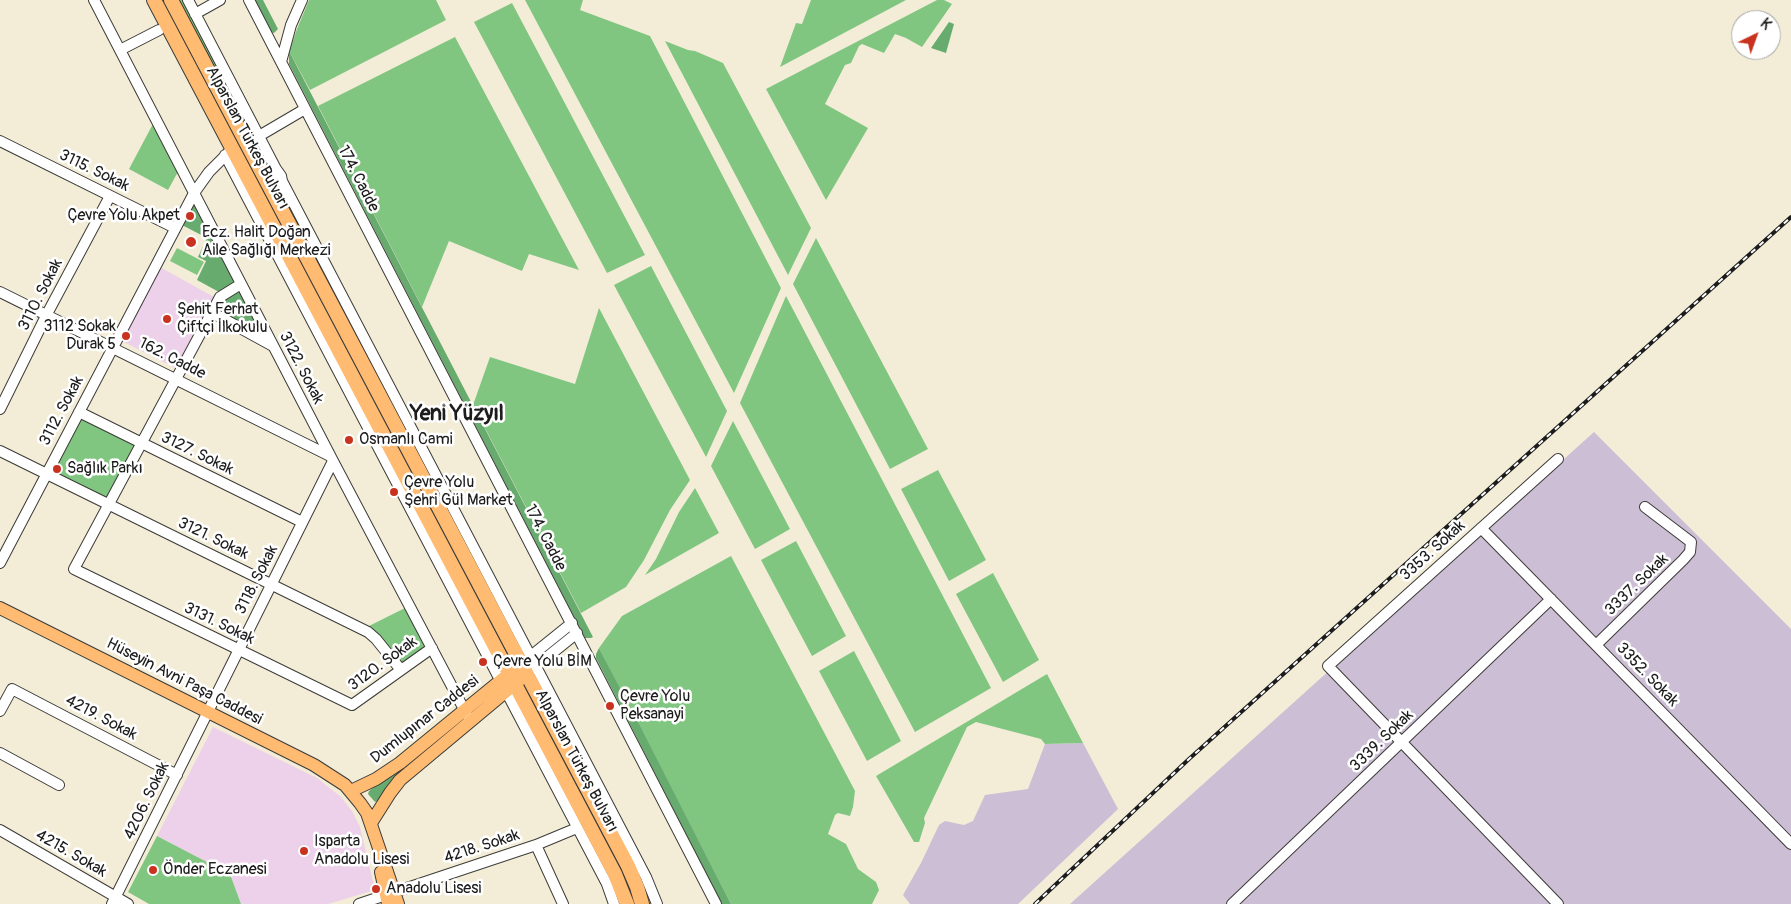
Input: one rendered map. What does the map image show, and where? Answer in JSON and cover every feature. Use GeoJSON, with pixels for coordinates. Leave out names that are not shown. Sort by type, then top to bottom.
{"type":"FeatureCollection","features":[{"type":"Feature","properties":{"kind":"highway","name":"Alparslan Türkeş Bulvarı"},"geometry":{"type":"LineString","coordinates":[[154,0],[229,152],[508,682],[616,874],[627,904]]}},
{"type":"Feature","properties":{"kind":"highway","name":"Alparslan Türkeş Bulvarı"},"geometry":{"type":"LineString","coordinates":[[171,0],[529,665],[628,866],[642,904]]}},
{"type":"Feature","properties":{"kind":"main road","name":"Hüseyin Avni Paşa Caddesi"},"geometry":{"type":"LineString","coordinates":[[0,608],[314,765],[351,791]]}},
{"type":"Feature","properties":{"kind":"main road","name":"Dumlupınar Caddesi"},"geometry":{"type":"LineString","coordinates":[[371,823],[400,780],[468,715],[529,665]]}},
{"type":"Feature","properties":{"kind":"main road","name":"Dumlupınar Caddesi"},"geometry":{"type":"LineString","coordinates":[[351,791],[376,779],[468,715]]}},
{"type":"Feature","properties":{"kind":"main road"},"geometry":{"type":"LineString","coordinates":[[351,791],[360,802],[371,823],[392,899]]}},
{"type":"Feature","properties":{"kind":"street","name":"3122. Sokak"},"geometry":{"type":"LineString","coordinates":[[94,0],[331,458],[468,715]]}},
{"type":"Feature","properties":{"kind":"street"},"geometry":{"type":"LineString","coordinates":[[188,0],[281,176],[529,665],[646,877],[657,904]]}},
{"type":"Feature","properties":{"kind":"street"},"geometry":{"type":"LineString","coordinates":[[195,14],[220,0]]}},
{"type":"Feature","properties":{"kind":"street","name":"174. Cadde"},"geometry":{"type":"LineString","coordinates":[[249,0],[716,904]]}},
{"type":"Feature","properties":{"kind":"street"},"geometry":{"type":"LineString","coordinates":[[280,62],[290,26],[302,0]]}},
{"type":"Feature","properties":{"kind":"street"},"geometry":{"type":"LineString","coordinates":[[272,46],[290,26]]}},
{"type":"Feature","properties":{"kind":"street"},"geometry":{"type":"LineString","coordinates":[[120,50],[159,30]]}},
{"type":"Feature","properties":{"kind":"street"},"geometry":{"type":"LineString","coordinates":[[259,136],[305,109]]}},
{"type":"Feature","properties":{"kind":"street","name":"3115. Sokak"},"geometry":{"type":"LineString","coordinates":[[0,141],[175,228]]}},
{"type":"Feature","properties":{"kind":"street","name":"3112. Sokak"},"geometry":{"type":"LineString","coordinates":[[0,563],[194,193],[209,172],[229,152]]}},
{"type":"Feature","properties":{"kind":"street","name":"3110. Sokak"},"geometry":{"type":"LineString","coordinates":[[0,409],[47,314],[110,196]]}},
{"type":"Feature","properties":{"kind":"street"},"geometry":{"type":"LineString","coordinates":[[108,505],[220,297],[241,284]]}},
{"type":"Feature","properties":{"kind":"street","name":"162. Cadde"},"geometry":{"type":"LineString","coordinates":[[0,292],[113,346],[331,458]]}},
{"type":"Feature","properties":{"kind":"street"},"geometry":{"type":"LineString","coordinates":[[211,312],[273,346]]}},
{"type":"Feature","properties":{"kind":"street","name":"3127. Sokak"},"geometry":{"type":"LineString","coordinates":[[79,412],[302,522]]}},
{"type":"Feature","properties":{"kind":"street","name":"3121. Sokak"},"geometry":{"type":"LineString","coordinates":[[0,451],[368,632],[401,670]]}},
{"type":"Feature","properties":{"kind":"street","name":"3118. Sokak"},"geometry":{"type":"LineString","coordinates":[[208,712],[302,522],[331,458]]}},
{"type":"Feature","properties":{"kind":"street","name":"3353. Sokak"},"geometry":{"type":"LineString","coordinates":[[1402,743],[1328,666],[1558,458]]}},
{"type":"Feature","properties":{"kind":"street","name":"3131. Sokak"},"geometry":{"type":"LineString","coordinates":[[108,505],[74,568],[352,706]]}},
{"type":"Feature","properties":{"kind":"street","name":"3337. Sokak"},"geometry":{"type":"LineString","coordinates":[[1596,645],[1690,552],[1691,542],[1645,507]]}},
{"type":"Feature","properties":{"kind":"street","name":"3352. Sokak"},"geometry":{"type":"LineString","coordinates":[[1481,528],[1791,844]]}},
{"type":"Feature","properties":{"kind":"street","name":"3339. Sokak"},"geometry":{"type":"LineString","coordinates":[[1232,904],[1551,599]]}},
{"type":"Feature","properties":{"kind":"street"},"geometry":{"type":"LineString","coordinates":[[529,665],[572,623]]}},
{"type":"Feature","properties":{"kind":"street"},"geometry":{"type":"LineString","coordinates":[[529,665],[577,633]]}},
{"type":"Feature","properties":{"kind":"street","name":"3120. Sokak"},"geometry":{"type":"LineString","coordinates":[[352,706],[432,648]]}},
{"type":"Feature","properties":{"kind":"street"},"geometry":{"type":"LineString","coordinates":[[508,682],[577,828],[607,884],[614,904]]}},
{"type":"Feature","properties":{"kind":"street","name":"4219. Sokak"},"geometry":{"type":"LineString","coordinates":[[0,711],[12,688],[176,775]]}},
{"type":"Feature","properties":{"kind":"street","name":"4206. Sokak"},"geometry":{"type":"LineString","coordinates":[[114,900],[208,712]]}},
{"type":"Feature","properties":{"kind":"street"},"geometry":{"type":"LineString","coordinates":[[1402,743],[1558,904]]}},
{"type":"Feature","properties":{"kind":"street"},"geometry":{"type":"LineString","coordinates":[[0,754],[59,784]]}},
{"type":"Feature","properties":{"kind":"street","name":"4218. Sokak"},"geometry":{"type":"LineString","coordinates":[[359,904],[392,899],[457,871],[536,846],[577,828]]}},
{"type":"Feature","properties":{"kind":"street","name":"4215. Sokak"},"geometry":{"type":"LineString","coordinates":[[0,830],[114,900],[128,904]]}},
{"type":"Feature","properties":{"kind":"street"},"geometry":{"type":"LineString","coordinates":[[536,846],[563,904]]}},
{"type":"Feature","properties":{"kind":"shaded area","name":"Şehit Ferhat Çiftçi İlkokulu"},"geometry":{"type":"Polygon","coordinates":[[[160,267],[214,297],[175,368],[120,340],[160,267]]]}},
{"type":"Feature","properties":{"kind":"shaded area"},"geometry":{"type":"Polygon","coordinates":[[[1594,432],[1791,629],[1791,904],[1070,904],[1594,432]]]}},
{"type":"Feature","properties":{"kind":"shaded area"},"geometry":{"type":"Polygon","coordinates":[[[213,727],[317,778],[341,797],[352,811],[360,827],[375,890],[328,904],[241,904],[230,874],[157,836],[213,727]]]}},
{"type":"Feature","properties":{"kind":"shaded area"},"geometry":{"type":"Polygon","coordinates":[[[1083,743],[1118,809],[1018,904],[910,904],[903,895],[939,825],[945,821],[964,825],[973,821],[985,795],[1028,789],[1045,744],[1083,743]]]}},
{"type":"Feature","properties":{"kind":"green space"},"geometry":{"type":"Polygon","coordinates":[[[178,0],[182,0],[525,652],[522,654],[178,0]]]}},
{"type":"Feature","properties":{"kind":"green space"},"geometry":{"type":"Polygon","coordinates":[[[254,0],[263,0],[278,29],[274,33],[270,32],[254,0]]]}},
{"type":"Feature","properties":{"kind":"green space"},"geometry":{"type":"Polygon","coordinates":[[[309,0],[436,0],[446,20],[310,90],[289,51],[309,0]]]}},
{"type":"Feature","properties":{"kind":"green space"},"geometry":{"type":"Polygon","coordinates":[[[525,0],[583,0],[580,10],[650,36],[781,288],[734,393],[525,0]]]}},
{"type":"Feature","properties":{"kind":"green space"},"geometry":{"type":"Polygon","coordinates":[[[811,0],[906,0],[780,67],[796,23],[802,24],[811,0]]]}},
{"type":"Feature","properties":{"kind":"green space"},"geometry":{"type":"Polygon","coordinates":[[[937,0],[944,0],[952,4],[922,47],[895,34],[884,53],[862,44],[859,46],[851,63],[845,65],[825,104],[868,128],[826,200],[766,89],[937,0]]]}},
{"type":"Feature","properties":{"kind":"green space"},"geometry":{"type":"Polygon","coordinates":[[[512,3],[645,255],[607,273],[474,22],[512,3]]]}},
{"type":"Feature","properties":{"kind":"green space"},"geometry":{"type":"Polygon","coordinates":[[[949,22],[954,24],[946,53],[931,48],[949,22]]]}},
{"type":"Feature","properties":{"kind":"green space"},"geometry":{"type":"Polygon","coordinates":[[[455,37],[579,270],[529,254],[522,271],[449,241],[422,307],[318,106],[455,37]]]}},
{"type":"Feature","properties":{"kind":"green space"},"geometry":{"type":"Polygon","coordinates":[[[665,41],[723,63],[811,228],[788,275],[665,41]]]}},
{"type":"Feature","properties":{"kind":"green space"},"geometry":{"type":"Polygon","coordinates":[[[289,51],[593,637],[585,638],[289,64],[289,51]]]}},
{"type":"Feature","properties":{"kind":"green space"},"geometry":{"type":"Polygon","coordinates":[[[154,122],[179,170],[168,190],[129,169],[154,122]]]}},
{"type":"Feature","properties":{"kind":"green space"},"geometry":{"type":"Polygon","coordinates":[[[193,206],[196,206],[235,282],[219,292],[197,280],[206,261],[198,257],[207,238],[182,225],[193,206]]]}},
{"type":"Feature","properties":{"kind":"green space"},"geometry":{"type":"Polygon","coordinates":[[[816,238],[928,449],[890,469],[793,284],[816,238]]]}},
{"type":"Feature","properties":{"kind":"green space"},"geometry":{"type":"Polygon","coordinates":[[[177,248],[204,262],[197,275],[170,261],[177,248]]]}},
{"type":"Feature","properties":{"kind":"green space"},"geometry":{"type":"Polygon","coordinates":[[[651,266],[727,411],[706,457],[614,285],[651,266]]]}},
{"type":"Feature","properties":{"kind":"green space"},"geometry":{"type":"Polygon","coordinates":[[[240,290],[262,334],[261,336],[217,312],[224,300],[240,290]]]}},
{"type":"Feature","properties":{"kind":"green space"},"geometry":{"type":"Polygon","coordinates":[[[786,296],[991,688],[915,732],[740,403],[786,296]]]}},
{"type":"Feature","properties":{"kind":"green space"},"geometry":{"type":"Polygon","coordinates":[[[599,308],[690,480],[670,510],[644,560],[626,587],[581,613],[473,405],[490,357],[575,384],[599,308]]]}},
{"type":"Feature","properties":{"kind":"green space"},"geometry":{"type":"Polygon","coordinates":[[[81,417],[135,444],[106,499],[52,473],[81,417]]]}},
{"type":"Feature","properties":{"kind":"green space"},"geometry":{"type":"Polygon","coordinates":[[[733,421],[790,529],[755,549],[711,466],[733,421]]]}},
{"type":"Feature","properties":{"kind":"green space"},"geometry":{"type":"Polygon","coordinates":[[[938,470],[986,560],[949,581],[901,489],[938,470]]]}},
{"type":"Feature","properties":{"kind":"green space"},"geometry":{"type":"Polygon","coordinates":[[[695,488],[719,533],[645,575],[656,559],[679,512],[695,488]]]}},
{"type":"Feature","properties":{"kind":"green space"},"geometry":{"type":"Polygon","coordinates":[[[796,541],[846,636],[812,656],[761,560],[796,541]]]}},
{"type":"Feature","properties":{"kind":"green space"},"geometry":{"type":"Polygon","coordinates":[[[731,556],[855,791],[850,816],[838,813],[835,815],[828,834],[846,844],[858,869],[876,882],[879,890],[872,904],[731,904],[599,648],[622,616],[731,556]]]}},
{"type":"Feature","properties":{"kind":"green space"},"geometry":{"type":"Polygon","coordinates":[[[993,573],[1039,660],[1003,682],[956,594],[993,573]]]}},
{"type":"Feature","properties":{"kind":"green space"},"geometry":{"type":"Polygon","coordinates":[[[405,608],[425,646],[402,663],[369,626],[405,608]]]}},
{"type":"Feature","properties":{"kind":"green space"},"geometry":{"type":"Polygon","coordinates":[[[599,648],[731,904],[722,904],[596,658],[599,648]]]}},
{"type":"Feature","properties":{"kind":"green space"},"geometry":{"type":"Polygon","coordinates":[[[854,651],[901,741],[867,761],[819,671],[854,651]]]}},
{"type":"Feature","properties":{"kind":"green space"},"geometry":{"type":"Polygon","coordinates":[[[1047,674],[1083,743],[1045,744],[1041,739],[976,722],[967,727],[924,818],[925,823],[919,842],[914,842],[876,776],[1047,674]]]}},
{"type":"Feature","properties":{"kind":"green space"},"geometry":{"type":"Polygon","coordinates":[[[463,717],[465,721],[389,786],[375,802],[368,794],[369,791],[463,717]]]}},
{"type":"Feature","properties":{"kind":"green space"},"geometry":{"type":"Polygon","coordinates":[[[157,836],[230,874],[241,904],[149,904],[128,892],[157,836]]]}},
{"type":"Feature","properties":{"kind":"railway"},"geometry":{"type":"LineString","coordinates":[[1035,904],[1189,759],[1791,217]]}},
{"type":"Feature","properties":{"kind":"place","name":"Çevre Yolu Akpet"},"geometry":{"type":"Point","coordinates":[190,216]}},
{"type":"Feature","properties":{"kind":"place","name":"Ecz. Halit Doğan Aile Sağlığı Merkezi"},"geometry":{"type":"Point","coordinates":[191,242]}},
{"type":"Feature","properties":{"kind":"place","name":"Şehit Ferhat Çiftçi İlkokulu"},"geometry":{"type":"Point","coordinates":[167,319]}},
{"type":"Feature","properties":{"kind":"place","name":"3112 Sokak Durak 5"},"geometry":{"type":"Point","coordinates":[126,336]}},
{"type":"Feature","properties":{"kind":"place","name":"Osmanlı Cami"},"geometry":{"type":"Point","coordinates":[349,440]}},
{"type":"Feature","properties":{"kind":"place","name":"Sağlık Parkı"},"geometry":{"type":"Point","coordinates":[57,469]}},
{"type":"Feature","properties":{"kind":"place","name":"Çevre Yolu Şehri Gül Market"},"geometry":{"type":"Point","coordinates":[394,492]}},
{"type":"Feature","properties":{"kind":"place","name":"Çevre Yolu BİM"},"geometry":{"type":"Point","coordinates":[483,662]}},
{"type":"Feature","properties":{"kind":"place","name":"Çevre Yolu Peksanayi"},"geometry":{"type":"Point","coordinates":[610,706]}},
{"type":"Feature","properties":{"kind":"place","name":"Isparta Anadolu Lisesi"},"geometry":{"type":"Point","coordinates":[304,851]}},
{"type":"Feature","properties":{"kind":"place","name":"Önder Eczanesi"},"geometry":{"type":"Point","coordinates":[153,870]}},
{"type":"Feature","properties":{"kind":"place","name":"Anadolu Lisesi"},"geometry":{"type":"Point","coordinates":[376,889]}},
{"type":"Feature","properties":{"kind":"district","name":"Yeni Yüzyıl"},"geometry":{"type":"Point","coordinates":[457,415]}}]}
